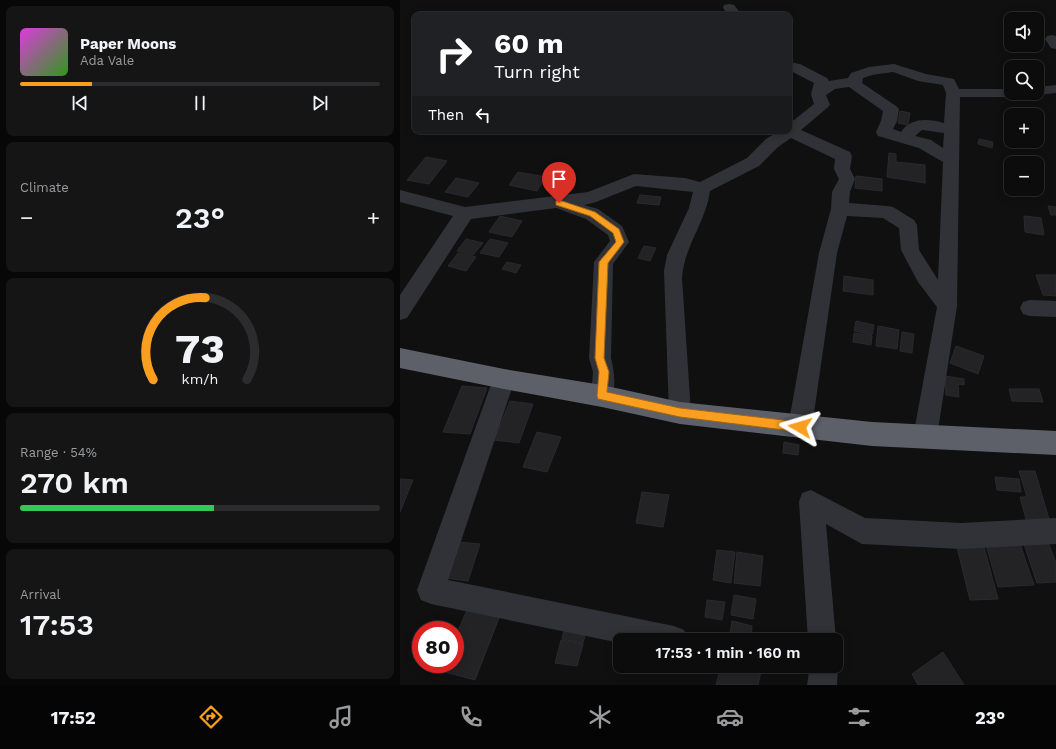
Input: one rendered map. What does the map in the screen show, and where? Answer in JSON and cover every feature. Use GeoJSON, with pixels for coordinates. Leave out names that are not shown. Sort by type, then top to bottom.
{"type":"FeatureCollection","features":[{"type":"Feature","properties":{"kind":"highway"},"geometry":{"type":"LineString","coordinates":[[400,358],[680,412],[800,427],[925,437],[1056,443]]}},
{"type":"Feature","properties":{"kind":"street"},"geometry":{"type":"LineString","coordinates":[[792,66],[822,81],[818,94],[822,105],[792,129]]}},
{"type":"Feature","properties":{"kind":"street"},"geometry":{"type":"LineString","coordinates":[[925,437],[947,306],[952,160],[953,93],[949,82],[923,78],[894,68],[869,71],[856,76],[854,84],[891,109],[889,121],[884,132],[925,144],[952,160]]}},
{"type":"Feature","properties":{"kind":"street"},"geometry":{"type":"LineString","coordinates":[[818,94],[831,85],[855,82]]}},
{"type":"Feature","properties":{"kind":"street"},"geometry":{"type":"LineString","coordinates":[[1044,90],[1056,89]]}},
{"type":"Feature","properties":{"kind":"street"},"geometry":{"type":"LineString","coordinates":[[953,93],[1004,93]]}},
{"type":"Feature","properties":{"kind":"street"},"geometry":{"type":"LineString","coordinates":[[906,138],[908,131],[912,127],[928,124],[952,130]]}},
{"type":"Feature","properties":{"kind":"street"},"geometry":{"type":"LineString","coordinates":[[792,132],[844,156],[842,169],[847,179],[841,192],[840,209],[828,253],[800,427]]}},
{"type":"Feature","properties":{"kind":"street"},"geometry":{"type":"LineString","coordinates":[[400,196],[466,213],[559,203],[590,198],[634,180],[685,184],[702,188],[753,162],[772,143],[786,134]]}},
{"type":"Feature","properties":{"kind":"street"},"geometry":{"type":"LineString","coordinates":[[680,412],[678,361],[672,294],[672,273],[678,249],[693,221],[701,199],[702,188]]}},
{"type":"Feature","properties":{"kind":"street"},"geometry":{"type":"LineString","coordinates":[[559,203],[592,214],[616,231],[620,242],[604,262],[600,358],[604,372],[602,396]]}},
{"type":"Feature","properties":{"kind":"street"},"geometry":{"type":"LineString","coordinates":[[840,209],[887,212],[908,225],[910,250],[925,277],[947,306]]}},
{"type":"Feature","properties":{"kind":"street"},"geometry":{"type":"LineString","coordinates":[[400,312],[466,213]]}},
{"type":"Feature","properties":{"kind":"street"},"geometry":{"type":"LineString","coordinates":[[1030,308],[1056,309]]}},
{"type":"Feature","properties":{"kind":"street"},"geometry":{"type":"LineString","coordinates":[[504,379],[431,590],[640,633]]}},
{"type":"Feature","properties":{"kind":"street"},"geometry":{"type":"LineString","coordinates":[[821,633],[811,502],[862,531],[961,536],[1056,531]]}},
{"type":"Feature","properties":{"kind":"building"},"geometry":{"type":"Polygon","coordinates":[[[900,111],[910,113],[908,125],[898,123],[900,111]]]}},
{"type":"Feature","properties":{"kind":"building"},"geometry":{"type":"Polygon","coordinates":[[[979,139],[993,142],[992,148],[978,144],[979,139]]]}},
{"type":"Feature","properties":{"kind":"building"},"geometry":{"type":"Polygon","coordinates":[[[889,153],[896,154],[896,162],[925,165],[925,183],[887,177],[889,153]]]}},
{"type":"Feature","properties":{"kind":"building"},"geometry":{"type":"Polygon","coordinates":[[[426,157],[447,161],[429,184],[407,180],[426,157]]]}},
{"type":"Feature","properties":{"kind":"building"},"geometry":{"type":"Polygon","coordinates":[[[518,172],[546,177],[537,191],[509,185],[518,172]]]}},
{"type":"Feature","properties":{"kind":"building"},"geometry":{"type":"Polygon","coordinates":[[[856,176],[882,179],[882,191],[855,188],[856,176]]]}},
{"type":"Feature","properties":{"kind":"building"},"geometry":{"type":"Polygon","coordinates":[[[456,178],[479,183],[468,197],[445,192],[456,178]]]}},
{"type":"Feature","properties":{"kind":"building"},"geometry":{"type":"Polygon","coordinates":[[[640,195],[661,197],[659,205],[637,203],[640,195]]]}},
{"type":"Feature","properties":{"kind":"building"},"geometry":{"type":"Polygon","coordinates":[[[1048,206],[1056,207],[1056,215],[1051,215],[1048,206]]]}},
{"type":"Feature","properties":{"kind":"building"},"geometry":{"type":"Polygon","coordinates":[[[500,216],[522,221],[512,237],[489,232],[500,216]]]}},
{"type":"Feature","properties":{"kind":"building"},"geometry":{"type":"Polygon","coordinates":[[[1024,216],[1041,218],[1044,235],[1025,232],[1024,216]]]}},
{"type":"Feature","properties":{"kind":"building"},"geometry":{"type":"Polygon","coordinates":[[[466,239],[483,243],[473,255],[457,251],[466,239]]]}},
{"type":"Feature","properties":{"kind":"building"},"geometry":{"type":"Polygon","coordinates":[[[490,239],[508,243],[499,257],[480,253],[490,239]]]}},
{"type":"Feature","properties":{"kind":"building"},"geometry":{"type":"Polygon","coordinates":[[[644,246],[656,248],[650,261],[638,258],[644,246]]]}},
{"type":"Feature","properties":{"kind":"building"},"geometry":{"type":"Polygon","coordinates":[[[458,253],[476,257],[466,271],[448,266],[458,253]]]}},
{"type":"Feature","properties":{"kind":"building"},"geometry":{"type":"Polygon","coordinates":[[[507,262],[521,265],[516,273],[502,269],[507,262]]]}},
{"type":"Feature","properties":{"kind":"building"},"geometry":{"type":"Polygon","coordinates":[[[1036,275],[1056,275],[1056,296],[1043,295],[1036,275]]]}},
{"type":"Feature","properties":{"kind":"building"},"geometry":{"type":"Polygon","coordinates":[[[844,276],[873,280],[873,295],[843,291],[844,276]]]}},
{"type":"Feature","properties":{"kind":"building"},"geometry":{"type":"Polygon","coordinates":[[[856,321],[874,325],[872,335],[854,331],[856,321]]]}},
{"type":"Feature","properties":{"kind":"building"},"geometry":{"type":"Polygon","coordinates":[[[878,326],[899,330],[897,349],[876,346],[878,326]]]}},
{"type":"Feature","properties":{"kind":"building"},"geometry":{"type":"Polygon","coordinates":[[[902,332],[914,334],[912,353],[900,351],[902,332]]]}},
{"type":"Feature","properties":{"kind":"building"},"geometry":{"type":"Polygon","coordinates":[[[854,333],[872,336],[871,345],[853,342],[854,333]]]}},
{"type":"Feature","properties":{"kind":"building"},"geometry":{"type":"Polygon","coordinates":[[[956,346],[984,356],[978,374],[950,363],[956,346]]]}},
{"type":"Feature","properties":{"kind":"building"},"geometry":{"type":"Polygon","coordinates":[[[945,376],[964,379],[964,385],[958,384],[959,397],[946,395],[945,376]]]}},
{"type":"Feature","properties":{"kind":"building"},"geometry":{"type":"Polygon","coordinates":[[[462,386],[487,388],[470,434],[443,432],[462,386]]]}},
{"type":"Feature","properties":{"kind":"building"},"geometry":{"type":"Polygon","coordinates":[[[1009,389],[1039,389],[1043,402],[1012,401],[1009,389]]]}},
{"type":"Feature","properties":{"kind":"building"},"geometry":{"type":"Polygon","coordinates":[[[510,401],[533,404],[519,443],[494,440],[510,401]]]}},
{"type":"Feature","properties":{"kind":"building"},"geometry":{"type":"Polygon","coordinates":[[[537,432],[561,437],[547,472],[523,467],[537,432]]]}},
{"type":"Feature","properties":{"kind":"building"},"geometry":{"type":"Polygon","coordinates":[[[784,442],[799,445],[798,455],[783,453],[784,442]]]}},
{"type":"Feature","properties":{"kind":"building"},"geometry":{"type":"Polygon","coordinates":[[[1019,471],[1035,471],[1049,519],[1026,519],[1020,497],[1027,497],[1019,471]]]}},
{"type":"Feature","properties":{"kind":"building"},"geometry":{"type":"Polygon","coordinates":[[[995,477],[1019,479],[1021,492],[997,490],[995,477]]]}},
{"type":"Feature","properties":{"kind":"building"},"geometry":{"type":"Polygon","coordinates":[[[400,479],[413,480],[400,512],[400,479]]]}},
{"type":"Feature","properties":{"kind":"building"},"geometry":{"type":"Polygon","coordinates":[[[642,492],[669,495],[663,527],[636,523],[642,492]]]}},
{"type":"Feature","properties":{"kind":"building"},"geometry":{"type":"Polygon","coordinates":[[[458,542],[480,544],[468,581],[445,578],[458,542]]]}},
{"type":"Feature","properties":{"kind":"building"},"geometry":{"type":"Polygon","coordinates":[[[1048,542],[1056,563],[1056,582],[1037,583],[1024,544],[1048,542]]]}},
{"type":"Feature","properties":{"kind":"building"},"geometry":{"type":"Polygon","coordinates":[[[956,543],[983,543],[998,599],[970,600],[956,543]]]}},
{"type":"Feature","properties":{"kind":"building"},"geometry":{"type":"Polygon","coordinates":[[[1020,544],[1034,585],[998,587],[986,545],[1020,544]]]}},
{"type":"Feature","properties":{"kind":"building"},"geometry":{"type":"Polygon","coordinates":[[[717,550],[735,552],[731,583],[713,580],[717,550]]]}},
{"type":"Feature","properties":{"kind":"building"},"geometry":{"type":"Polygon","coordinates":[[[737,552],[763,556],[760,586],[734,583],[737,552]]]}},
{"type":"Feature","properties":{"kind":"building"},"geometry":{"type":"Polygon","coordinates":[[[734,595],[756,599],[753,619],[731,615],[734,595]]]}},
{"type":"Feature","properties":{"kind":"building"},"geometry":{"type":"Polygon","coordinates":[[[707,600],[725,602],[722,620],[705,617],[707,600]]]}},
{"type":"Feature","properties":{"kind":"building"},"geometry":{"type":"Polygon","coordinates":[[[470,603],[502,610],[475,680],[449,673],[464,673],[464,621],[462,621],[470,603]]]}},
{"type":"Feature","properties":{"kind":"building"},"geometry":{"type":"Polygon","coordinates":[[[732,621],[752,626],[752,633],[730,633],[732,621]]]}},
{"type":"Feature","properties":{"kind":"building"},"geometry":{"type":"Polygon","coordinates":[[[566,623],[587,627],[583,643],[562,639],[566,623]]]}},
{"type":"Feature","properties":{"kind":"building"},"geometry":{"type":"Polygon","coordinates":[[[561,640],[583,644],[577,666],[555,663],[561,640]]]}},
{"type":"Feature","properties":{"kind":"building"},"geometry":{"type":"Polygon","coordinates":[[[943,652],[964,685],[918,685],[912,674],[943,652]]]}},
{"type":"Feature","properties":{"kind":"building"},"geometry":{"type":"Polygon","coordinates":[[[719,673],[761,673],[758,685],[716,685],[719,673]]]}},
{"type":"Feature","properties":{"kind":"route"},"geometry":{"type":"LineString","coordinates":[[559,203],[592,214],[616,231],[620,242],[604,262],[600,337],[600,358],[604,372],[602,396],[680,412],[800,427]]}}]}
